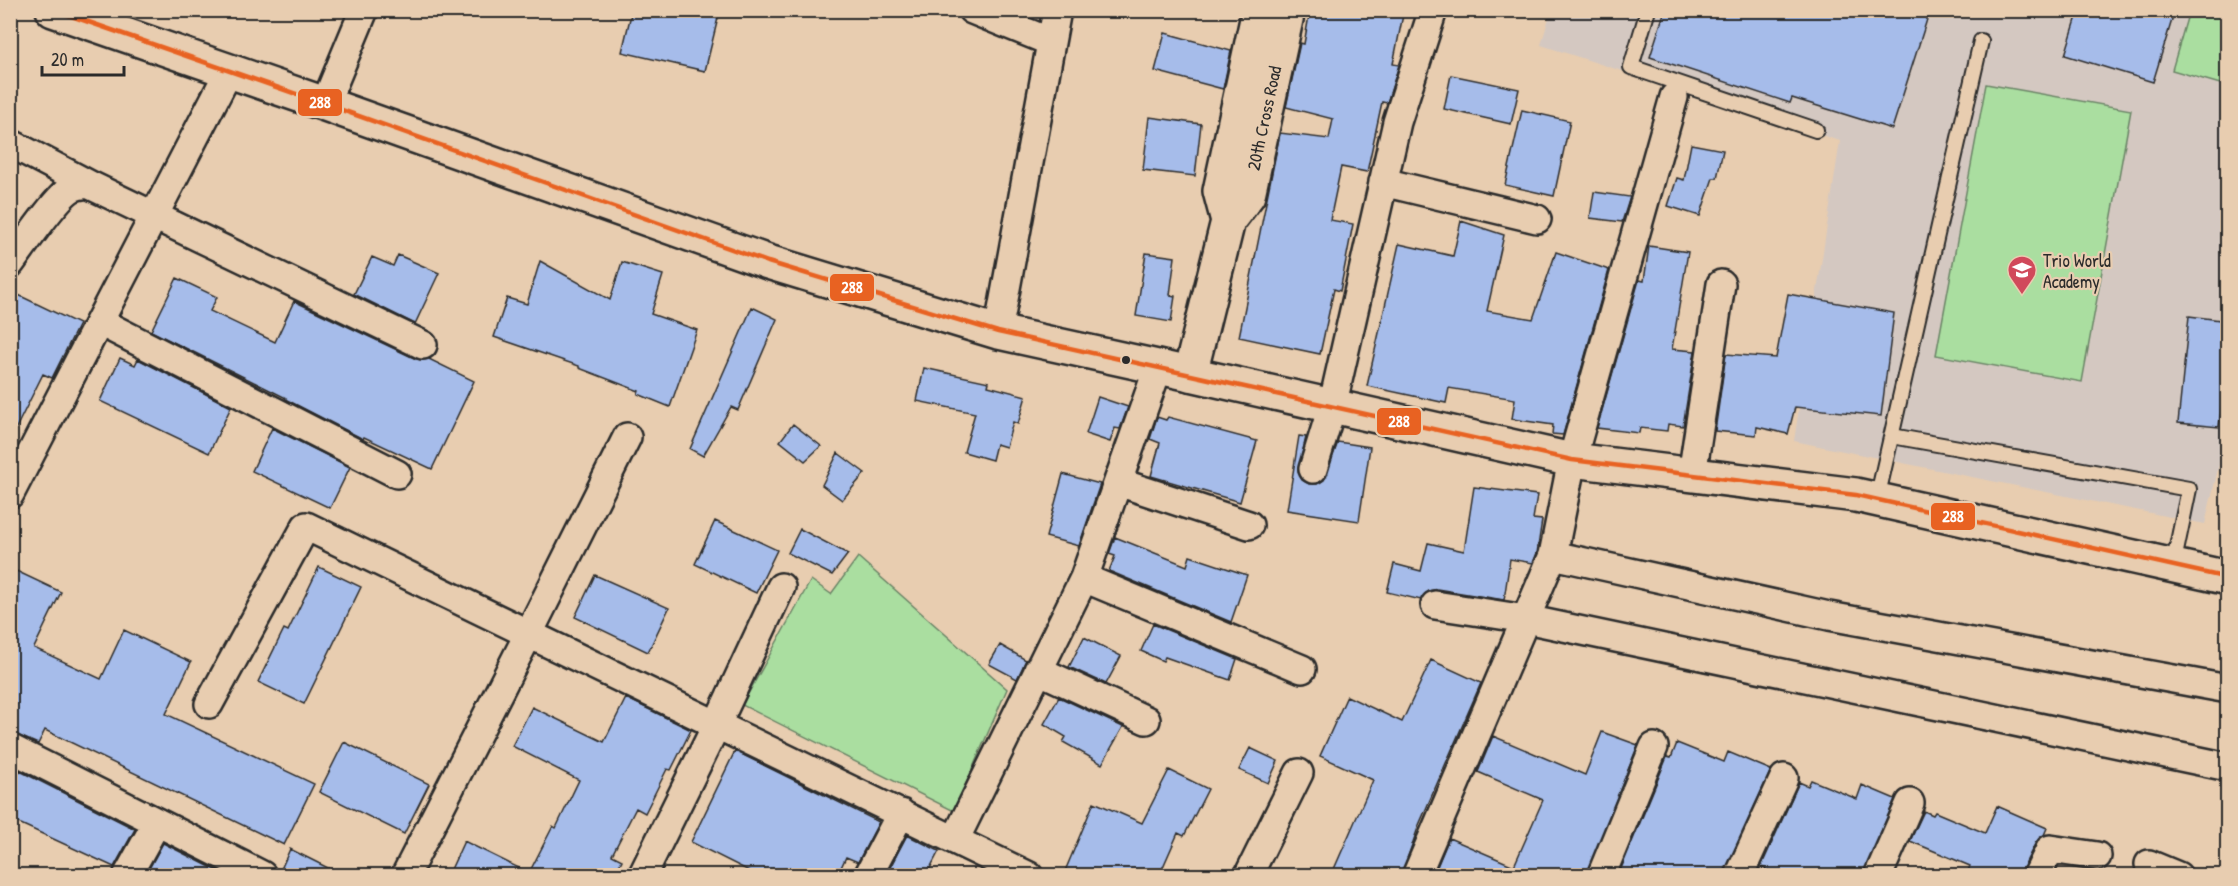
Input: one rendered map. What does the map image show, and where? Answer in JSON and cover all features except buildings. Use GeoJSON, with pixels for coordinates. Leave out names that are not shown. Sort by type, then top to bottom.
{"type":"FeatureCollection","features":[{"type":"Feature","properties":{"kind":"main road"},"geometry":{"type":"LineString","coordinates":[[53,10],[86,15],[230,71],[768,262],[998,332],[1572,460],[1876,499],[2228,578]]}},
{"type":"Feature","properties":{"kind":"main road","name":"20th Cross Road"},"geometry":{"type":"LineString","coordinates":[[1228,220],[1220,191],[1259,10]]}},
{"type":"Feature","properties":{"kind":"main road","name":"20th Cross Road"},"geometry":{"type":"LineString","coordinates":[[1190,374],[1228,220],[1248,195],[1288,10]]}},
{"type":"Feature","properties":{"kind":"street"},"geometry":{"type":"LineString","coordinates":[[325,104],[364,10]]}},
{"type":"Feature","properties":{"kind":"street"},"geometry":{"type":"LineString","coordinates":[[972,10],[1051,42]]}},
{"type":"Feature","properties":{"kind":"street"},"geometry":{"type":"LineString","coordinates":[[998,332],[1058,10]]}},
{"type":"Feature","properties":{"kind":"street"},"geometry":{"type":"LineString","coordinates":[[1313,469],[1332,407],[1397,123],[1433,10]]}},
{"type":"Feature","properties":{"kind":"street"},"geometry":{"type":"LineString","coordinates":[[10,494],[230,71]]}},
{"type":"Feature","properties":{"kind":"street"},"geometry":{"type":"LineString","coordinates":[[1416,876],[1553,555],[1572,460],[1674,97]]}},
{"type":"Feature","properties":{"kind":"street"},"geometry":{"type":"LineString","coordinates":[[10,143],[423,345]]}},
{"type":"Feature","properties":{"kind":"street"},"geometry":{"type":"LineString","coordinates":[[1383,182],[1537,219]]}},
{"type":"Feature","properties":{"kind":"street"},"geometry":{"type":"LineString","coordinates":[[10,264],[70,189],[82,184],[90,184]]}},
{"type":"Feature","properties":{"kind":"street"},"geometry":{"type":"LineString","coordinates":[[1692,475],[1721,284]]}},
{"type":"Feature","properties":{"kind":"street"},"geometry":{"type":"LineString","coordinates":[[100,322],[397,474]]}},
{"type":"Feature","properties":{"kind":"street"},"geometry":{"type":"LineString","coordinates":[[955,840],[1084,578],[1158,368]]}},
{"type":"Feature","properties":{"kind":"street"},"geometry":{"type":"LineString","coordinates":[[405,876],[627,437]]}},
{"type":"Feature","properties":{"kind":"street"},"geometry":{"type":"LineString","coordinates":[[1118,482],[1249,525]]}},
{"type":"Feature","properties":{"kind":"street"},"geometry":{"type":"LineString","coordinates":[[209,704],[306,526],[1029,876]]}},
{"type":"Feature","properties":{"kind":"street"},"geometry":{"type":"LineString","coordinates":[[1553,555],[1829,616],[2228,689]]}},
{"type":"Feature","properties":{"kind":"street"},"geometry":{"type":"LineString","coordinates":[[1084,578],[1302,669]]}},
{"type":"Feature","properties":{"kind":"street"},"geometry":{"type":"LineString","coordinates":[[642,876],[781,587]]}},
{"type":"Feature","properties":{"kind":"street"},"geometry":{"type":"LineString","coordinates":[[1435,604],[1526,619],[2228,767]]}},
{"type":"Feature","properties":{"kind":"street"},"geometry":{"type":"LineString","coordinates":[[1038,670],[1146,720]]}},
{"type":"Feature","properties":{"kind":"street"},"geometry":{"type":"LineString","coordinates":[[1601,876],[1654,747]]}},
{"type":"Feature","properties":{"kind":"street"},"geometry":{"type":"LineString","coordinates":[[10,748],[262,875]]}},
{"type":"Feature","properties":{"kind":"street"},"geometry":{"type":"LineString","coordinates":[[1248,876],[1299,772]]}},
{"type":"Feature","properties":{"kind":"street"},"geometry":{"type":"LineString","coordinates":[[1739,876],[1784,778]]}},
{"type":"Feature","properties":{"kind":"street"},"geometry":{"type":"LineString","coordinates":[[1878,876],[1911,803]]}},
{"type":"Feature","properties":{"kind":"street"},"geometry":{"type":"LineString","coordinates":[[868,876],[901,813]]}},
{"type":"Feature","properties":{"kind":"street"},"geometry":{"type":"LineString","coordinates":[[127,876],[157,822]]}},
{"type":"Feature","properties":{"kind":"street"},"geometry":{"type":"LineString","coordinates":[[2037,876],[2050,849],[2097,856]]}},
{"type":"Feature","properties":{"kind":"street"},"geometry":{"type":"LineString","coordinates":[[2149,864],[2178,876]]}},
{"type":"Feature","properties":{"kind":"lane"},"geometry":{"type":"LineString","coordinates":[[1648,10],[1631,67],[1816,130]]}},
{"type":"Feature","properties":{"kind":"lane"},"geometry":{"type":"LineString","coordinates":[[1876,499],[1981,41]]}},
{"type":"Feature","properties":{"kind":"lane"},"geometry":{"type":"LineString","coordinates":[[1892,436],[2189,489],[2173,566]]}},
{"type":"Feature","properties":{"kind":"shaded area","name":"Trio World Academy"},"geometry":{"type":"Polygon","coordinates":[[[1551,11],[2227,11],[2227,431],[2205,524],[1794,441],[1840,141],[1541,45],[1551,11]]]}},
{"type":"Feature","properties":{"kind":"green space"},"geometry":{"type":"Polygon","coordinates":[[[2189,11],[2227,11],[2227,86],[2172,70],[2189,11]]]}},
{"type":"Feature","properties":{"kind":"green space"},"geometry":{"type":"Polygon","coordinates":[[[1986,84],[2131,110],[2082,382],[1936,355],[1986,84]]]}},
{"type":"Feature","properties":{"kind":"green space"},"geometry":{"type":"Polygon","coordinates":[[[858,557],[1007,689],[954,811],[742,705],[811,580],[831,594],[858,557]]]}},
{"type":"Feature","properties":{"kind":"transit line","name":"288"},"geometry":{"type":"LineString","coordinates":[[54,10],[768,262],[998,332],[1572,460],[1856,495],[2228,578]]}},
{"type":"Feature","properties":{"kind":"place","name":"Trio World Academy"},"geometry":{"type":"Point","coordinates":[2022,296]}}]}
